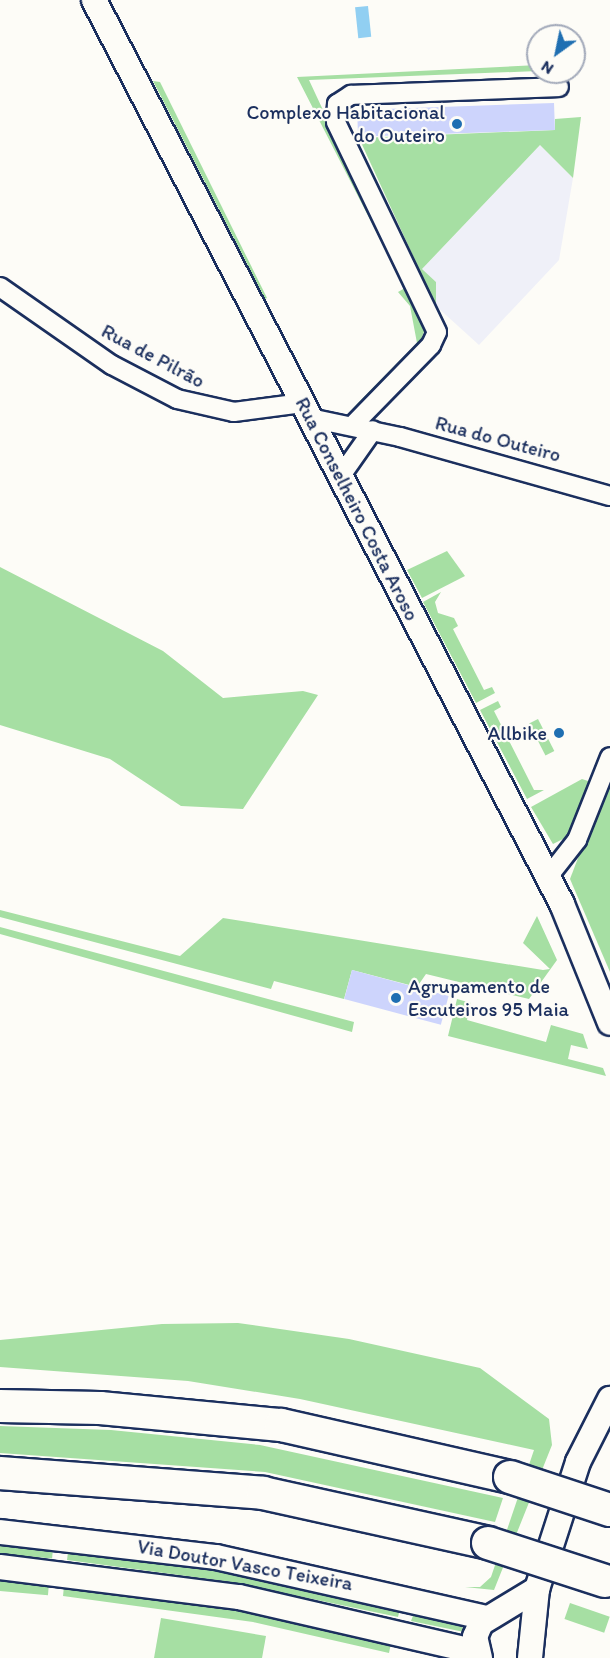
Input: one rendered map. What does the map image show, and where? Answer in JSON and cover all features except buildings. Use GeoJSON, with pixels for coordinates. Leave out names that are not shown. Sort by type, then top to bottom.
{"type":"FeatureCollection","features":[{"type":"Feature","properties":{"kind":"highway"},"geometry":{"type":"LineString","coordinates":[[0,1406],[100,1408],[281,1425],[510,1477],[610,1510]]}},
{"type":"Feature","properties":{"kind":"highway"},"geometry":{"type":"LineString","coordinates":[[0,1473],[263,1493],[488,1543],[607,1582]]}},
{"type":"Feature","properties":{"kind":"main road","name":"Rua Conselheiro Costa Aroso"},"geometry":{"type":"LineString","coordinates":[[94,0],[548,877],[610,1023]]}},
{"type":"Feature","properties":{"kind":"main road"},"geometry":{"type":"LineString","coordinates":[[530,1658],[537,1589],[578,1462],[610,1399]]}},
{"type":"Feature","properties":{"kind":"main road","name":"Via Doutor Vasco Teixeira"},"geometry":{"type":"LineString","coordinates":[[0,1532],[216,1557],[493,1614],[520,1614],[533,1629]]}},
{"type":"Feature","properties":{"kind":"main road","name":"Via Doutor Vasco Teixeira"},"geometry":{"type":"LineString","coordinates":[[0,1567],[239,1597],[478,1655]]}},
{"type":"Feature","properties":{"kind":"main road"},"geometry":{"type":"LineString","coordinates":[[478,1655],[475,1637],[493,1614],[537,1589]]}},
{"type":"Feature","properties":{"kind":"street"},"geometry":{"type":"LineString","coordinates":[[353,425],[431,345],[437,332],[336,122],[337,104],[351,95],[559,87]]}},
{"type":"Feature","properties":{"kind":"street","name":"Rua de Pilrão"},"geometry":{"type":"LineString","coordinates":[[0,287],[112,365],[177,399],[234,412],[306,411]]}},
{"type":"Feature","properties":{"kind":"street","name":"Rua do Outeiro"},"geometry":{"type":"LineString","coordinates":[[306,411],[610,496]]}},
{"type":"Feature","properties":{"kind":"street"},"geometry":{"type":"LineString","coordinates":[[340,477],[373,430]]}},
{"type":"Feature","properties":{"kind":"street"},"geometry":{"type":"LineString","coordinates":[[548,877],[577,840],[610,757]]}},
{"type":"Feature","properties":{"kind":"shaded area"},"geometry":{"type":"Polygon","coordinates":[[[540,145],[573,178],[559,260],[479,345],[436,306],[436,282],[422,269],[540,145]]]}},
{"type":"Feature","properties":{"kind":"green space"},"geometry":{"type":"Polygon","coordinates":[[[526,66],[526,71],[309,80],[425,329],[418,347],[350,411],[417,343],[410,306],[398,292],[405,288],[297,77],[526,66]]]}},
{"type":"Feature","properties":{"kind":"green space"},"geometry":{"type":"Polygon","coordinates":[[[153,81],[160,82],[267,298],[265,299],[153,81]]]}},
{"type":"Feature","properties":{"kind":"green space"},"geometry":{"type":"Polygon","coordinates":[[[581,117],[573,178],[540,145],[422,269],[436,282],[436,306],[359,138],[555,130],[555,119],[581,117]]]}},
{"type":"Feature","properties":{"kind":"green space"},"geometry":{"type":"Polygon","coordinates":[[[447,551],[465,576],[422,598],[407,570],[447,551]]]}},
{"type":"Feature","properties":{"kind":"green space"},"geometry":{"type":"Polygon","coordinates":[[[0,567],[163,651],[223,698],[303,691],[318,695],[243,809],[181,806],[110,759],[0,725],[0,567]]]}},
{"type":"Feature","properties":{"kind":"green space"},"geometry":{"type":"Polygon","coordinates":[[[441,592],[435,602],[438,613],[454,618],[458,626],[453,629],[484,690],[492,687],[495,693],[476,703],[423,602],[441,592]]]}},
{"type":"Feature","properties":{"kind":"green space"},"geometry":{"type":"Polygon","coordinates":[[[498,701],[501,707],[494,711],[534,790],[544,790],[527,799],[480,710],[498,701]]]}},
{"type":"Feature","properties":{"kind":"green space"},"geometry":{"type":"Polygon","coordinates":[[[538,719],[554,751],[545,756],[529,724],[538,719]]]}},
{"type":"Feature","properties":{"kind":"green space"},"geometry":{"type":"Polygon","coordinates":[[[610,774],[610,972],[570,879],[610,774]]]}},
{"type":"Feature","properties":{"kind":"green space"},"geometry":{"type":"Polygon","coordinates":[[[582,779],[591,782],[571,835],[553,844],[531,807],[582,779]]]}},
{"type":"Feature","properties":{"kind":"green space"},"geometry":{"type":"Polygon","coordinates":[[[0,910],[180,956],[223,918],[543,970],[550,969],[523,943],[537,916],[557,960],[529,999],[426,974],[417,987],[352,970],[344,999],[274,981],[271,989],[0,917],[0,910]]]}},
{"type":"Feature","properties":{"kind":"green space"},"geometry":{"type":"Polygon","coordinates":[[[0,927],[354,1022],[352,1032],[0,934],[0,927]]]}},
{"type":"Feature","properties":{"kind":"green space"},"geometry":{"type":"Polygon","coordinates":[[[457,999],[471,1003],[467,1020],[546,1042],[551,1025],[583,1034],[588,1049],[571,1045],[568,1059],[603,1068],[606,1076],[448,1036],[457,999]]]}},
{"type":"Feature","properties":{"kind":"green space"},"geometry":{"type":"Polygon","coordinates":[[[238,1323],[349,1339],[480,1368],[549,1419],[552,1445],[494,1590],[465,1587],[480,1587],[491,1577],[534,1450],[300,1399],[188,1381],[0,1367],[0,1340],[162,1324],[238,1323]]]}},
{"type":"Feature","properties":{"kind":"green space"},"geometry":{"type":"Polygon","coordinates":[[[0,1426],[111,1430],[260,1445],[503,1498],[495,1522],[265,1472],[0,1453],[0,1426]]]}},
{"type":"Feature","properties":{"kind":"green space"},"geometry":{"type":"Polygon","coordinates":[[[0,1546],[53,1551],[52,1559],[0,1554],[0,1546]]]}},
{"type":"Feature","properties":{"kind":"green space"},"geometry":{"type":"Polygon","coordinates":[[[68,1552],[205,1569],[400,1609],[398,1617],[231,1582],[67,1560],[68,1552]]]}},
{"type":"Feature","properties":{"kind":"green space"},"geometry":{"type":"Polygon","coordinates":[[[0,1581],[49,1585],[48,1595],[0,1591],[0,1581]]]}},
{"type":"Feature","properties":{"kind":"green space"},"geometry":{"type":"Polygon","coordinates":[[[64,1586],[228,1608],[391,1643],[389,1653],[253,1622],[63,1596],[64,1586]]]}},
{"type":"Feature","properties":{"kind":"green space"},"geometry":{"type":"Polygon","coordinates":[[[570,1603],[610,1617],[604,1633],[564,1619],[570,1603]]]}},
{"type":"Feature","properties":{"kind":"green space"},"geometry":{"type":"Polygon","coordinates":[[[414,1613],[462,1626],[464,1632],[411,1621],[414,1613]]]}},
{"type":"Feature","properties":{"kind":"green space"},"geometry":{"type":"Polygon","coordinates":[[[161,1618],[266,1636],[262,1658],[154,1658],[161,1618]]]}},
{"type":"Feature","properties":{"kind":"water"},"geometry":{"type":"Polygon","coordinates":[[[368,6],[371,37],[358,38],[355,7],[368,6]]]}},
{"type":"Feature","properties":{"kind":"place","name":"Complexo Habitacional do Outeiro"},"geometry":{"type":"Point","coordinates":[457,124]}},
{"type":"Feature","properties":{"kind":"place","name":"Allbike"},"geometry":{"type":"Point","coordinates":[559,733]}},
{"type":"Feature","properties":{"kind":"place","name":"Agrupamento de Escuteiros 95 Maia"},"geometry":{"type":"Point","coordinates":[396,998]}}]}
